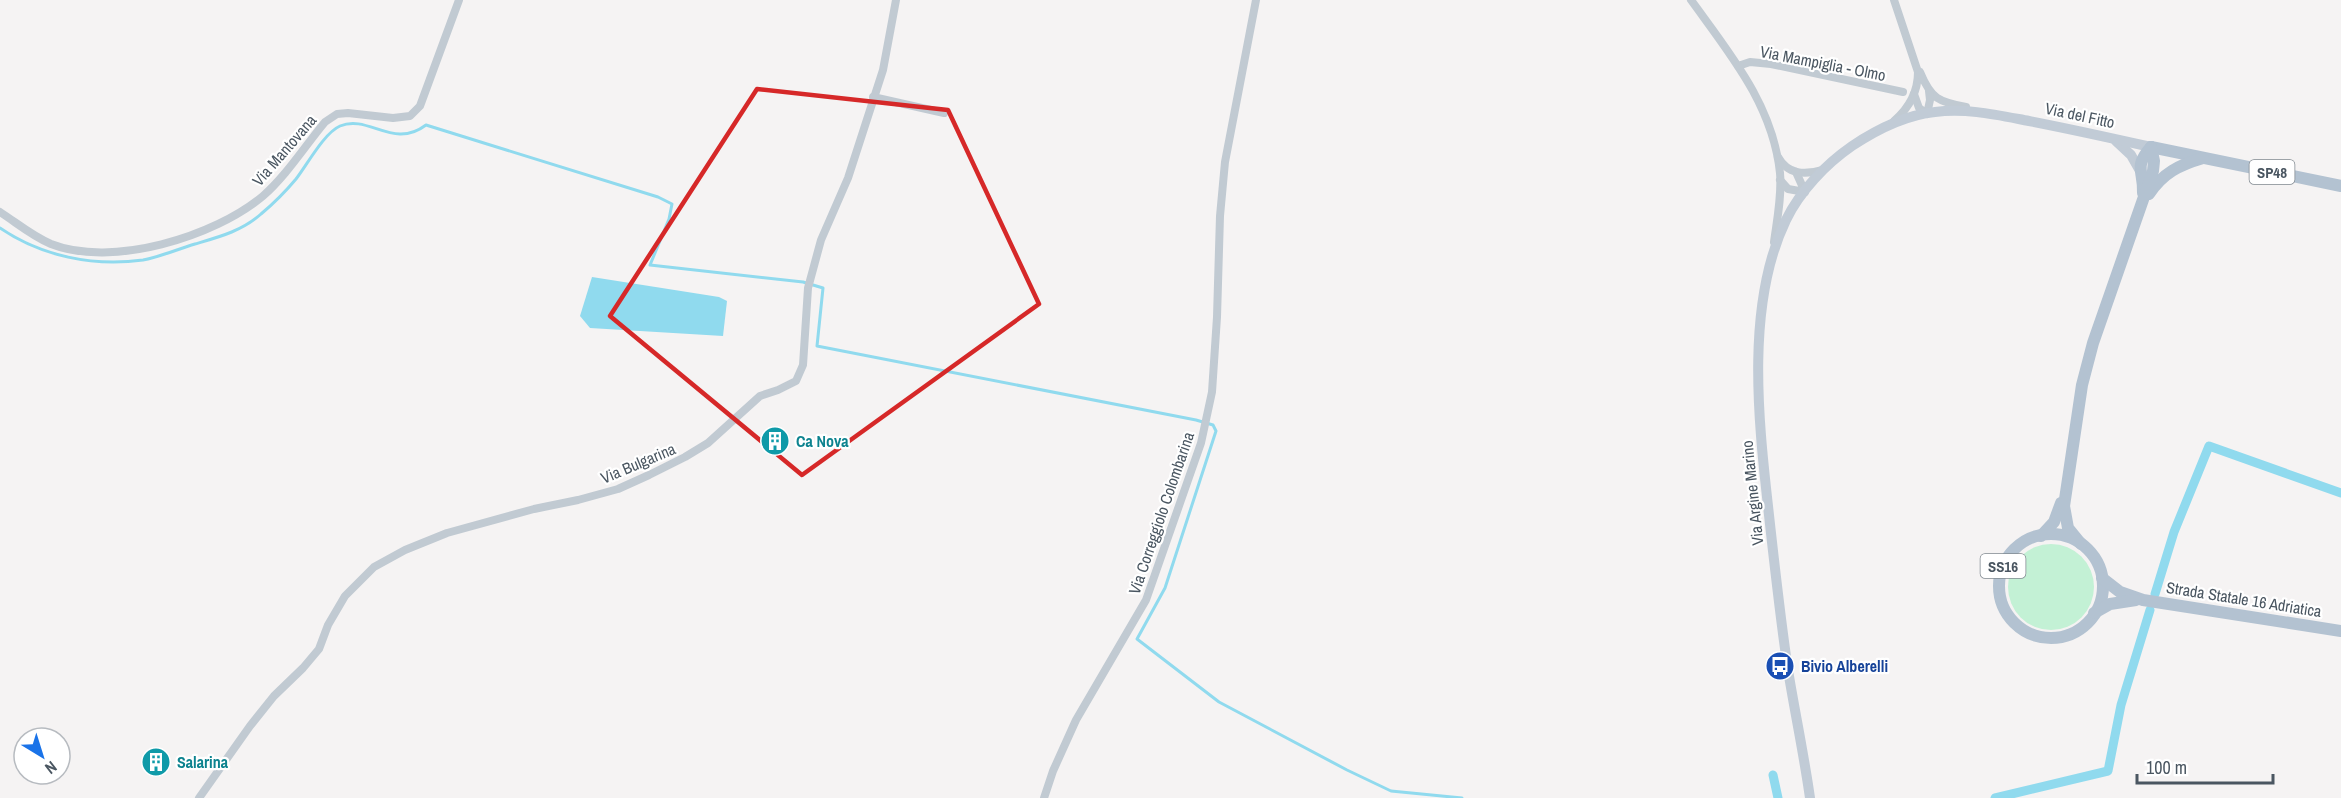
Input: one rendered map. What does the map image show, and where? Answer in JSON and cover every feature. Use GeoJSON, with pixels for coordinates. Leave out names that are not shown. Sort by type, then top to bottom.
{"type":"FeatureCollection","features":[{"type":"Feature","properties":{"kind":"main road","name":"Via del Fitto"},"geometry":{"type":"LineString","coordinates":[[2151,147],[2341,186]]}},
{"type":"Feature","properties":{"kind":"main road"},"geometry":{"type":"LineString","coordinates":[[2139,169],[2144,156],[2151,147]]}},
{"type":"Feature","properties":{"kind":"main road","name":"SS16"},"geometry":{"type":"LineString","coordinates":[[2041,536],[2057,517],[2066,488],[2084,373],[2153,171],[2154,161],[2151,147]]}},
{"type":"Feature","properties":{"kind":"main road","name":"SS16"},"geometry":{"type":"LineString","coordinates":[[2140,206],[2165,175],[2184,164],[2204,158]]}},
{"type":"Feature","properties":{"kind":"main road","name":"SS16"},"geometry":{"type":"LineString","coordinates":[[2139,169],[2143,186],[2140,206]]}},
{"type":"Feature","properties":{"kind":"main road","name":"SS16"},"geometry":{"type":"LineString","coordinates":[[2066,488],[2066,522],[2081,544]]}},
{"type":"Feature","properties":{"kind":"main road","name":"SS16"},"geometry":{"type":"LineString","coordinates":[[2041,536],[2066,537],[2081,544]]}},
{"type":"Feature","properties":{"kind":"main road","name":"Strada Statale 16 Adriatica"},"geometry":{"type":"LineString","coordinates":[[2041,536],[2032,538],[2015,549],[2004,564],[2001,574],[1999,593],[2005,611],[2026,632],[2035,636],[2054,638],[2073,633],[2102,608],[2119,602],[2143,600]]}},
{"type":"Feature","properties":{"kind":"main road","name":"Strada Statale 16 Adriatica"},"geometry":{"type":"LineString","coordinates":[[2081,544],[2095,559],[2102,578],[2120,592],[2143,600],[2341,630]]}},
{"type":"Feature","properties":{"kind":"main road"},"geometry":{"type":"LineString","coordinates":[[2094,614],[2102,593],[2102,578]]}},
{"type":"Feature","properties":{"kind":"street","name":"Via Mantovana"},"geometry":{"type":"LineString","coordinates":[[0,212],[31,234],[50,244],[98,253],[127,251],[204,231],[237,214],[264,195],[325,122],[337,114],[393,118],[410,116],[420,106],[459,0]]}},
{"type":"Feature","properties":{"kind":"street","name":"Via Bulgarina"},"geometry":{"type":"LineString","coordinates":[[199,798],[256,718],[319,649],[328,625],[345,596],[374,567],[405,550],[447,533],[618,489],[685,457],[730,426],[760,396],[796,381],[803,365],[809,284],[821,240],[848,178],[882,70],[896,0]]}},
{"type":"Feature","properties":{"kind":"street","name":"Via Correggiolo Colombarina"},"geometry":{"type":"LineString","coordinates":[[1044,798],[1053,771],[1076,720],[1146,600],[1201,443],[1212,392],[1220,216],[1225,162],[1237,89],[1256,0]]}},
{"type":"Feature","properties":{"kind":"street"},"geometry":{"type":"LineString","coordinates":[[1692,0],[1762,105],[1776,151],[1780,180],[1772,261]]}},
{"type":"Feature","properties":{"kind":"street"},"geometry":{"type":"LineString","coordinates":[[1888,126],[1905,111],[1914,94],[1918,72],[1894,0]]}},
{"type":"Feature","properties":{"kind":"street"},"geometry":{"type":"LineString","coordinates":[[1913,57],[1928,89],[1930,100],[1927,114],[1919,108],[1914,94]]}},
{"type":"Feature","properties":{"kind":"street","name":"Via Mampiglia - Olmo"},"geometry":{"type":"LineString","coordinates":[[1738,66],[1750,62],[1771,64],[1903,92]]}},
{"type":"Feature","properties":{"kind":"street"},"geometry":{"type":"LineString","coordinates":[[1928,89],[1938,100],[1975,111]]}},
{"type":"Feature","properties":{"kind":"street"},"geometry":{"type":"LineString","coordinates":[[873,98],[944,113]]}},
{"type":"Feature","properties":{"kind":"street","name":"Via del Fitto"},"geometry":{"type":"LineString","coordinates":[[1804,192],[1824,170],[1860,141],[1888,126],[1927,114],[1975,111],[2151,147]]}},
{"type":"Feature","properties":{"kind":"street"},"geometry":{"type":"LineString","coordinates":[[2113,139],[2131,155],[2139,169]]}},
{"type":"Feature","properties":{"kind":"street"},"geometry":{"type":"LineString","coordinates":[[1776,151],[1784,166],[1796,172],[1806,174],[1824,170]]}},
{"type":"Feature","properties":{"kind":"street"},"geometry":{"type":"LineString","coordinates":[[1796,172],[1804,192]]}},
{"type":"Feature","properties":{"kind":"street"},"geometry":{"type":"LineString","coordinates":[[1780,180],[1788,189],[1804,192]]}},
{"type":"Feature","properties":{"kind":"street","name":"Via Argine Marino"},"geometry":{"type":"LineString","coordinates":[[1804,192],[1785,223],[1772,261],[1765,295],[1758,382],[1761,436],[1787,658],[1810,798]]}},
{"type":"Feature","properties":{"kind":"highlighted area"},"geometry":{"type":"Polygon","coordinates":[[[757,89],[948,110],[1039,304],[802,475],[610,316],[757,89]]]}},
{"type":"Feature","properties":{"kind":"green space"},"geometry":{"type":"Polygon","coordinates":[[[2043,544],[2059,544],[2082,556],[2091,570],[2094,587],[2091,604],[2082,618],[2059,630],[2043,630],[2027,623],[2015,611],[2008,595],[2008,579],[2015,563],[2027,551],[2043,544]]]}},
{"type":"Feature","properties":{"kind":"water"},"geometry":{"type":"Polygon","coordinates":[[[592,277],[719,297],[727,301],[723,336],[590,328],[580,316],[592,277]]]}},
{"type":"Feature","properties":{"kind":"waterway"},"geometry":{"type":"LineString","coordinates":[[0,228],[33,246],[68,257],[105,262],[124,262],[156,257],[230,233],[254,220],[292,184],[328,135],[340,126],[351,124],[361,124],[403,134],[414,132],[426,125],[658,197],[672,204],[669,219],[650,265],[803,282],[823,288],[817,346],[1213,425],[1216,431],[1165,588],[1137,639],[1219,702],[1347,770],[1391,791],[1462,798]]}},
{"type":"Feature","properties":{"kind":"waterway"},"geometry":{"type":"LineString","coordinates":[[2155,594],[2174,532],[2209,446],[2341,493]]}},
{"type":"Feature","properties":{"kind":"waterway"},"geometry":{"type":"LineString","coordinates":[[1995,798],[2108,771],[2121,705],[2150,610]]}},
{"type":"Feature","properties":{"kind":"waterway"},"geometry":{"type":"LineString","coordinates":[[1773,775],[1778,798]]}},
{"type":"Feature","properties":{"kind":"place","name":"Ca Nova"},"geometry":{"type":"Point","coordinates":[775,441]}},
{"type":"Feature","properties":{"kind":"place","name":"Bivio Alberelli"},"geometry":{"type":"Point","coordinates":[1780,666]}},
{"type":"Feature","properties":{"kind":"place","name":"Salarina"},"geometry":{"type":"Point","coordinates":[156,762]}}]}
